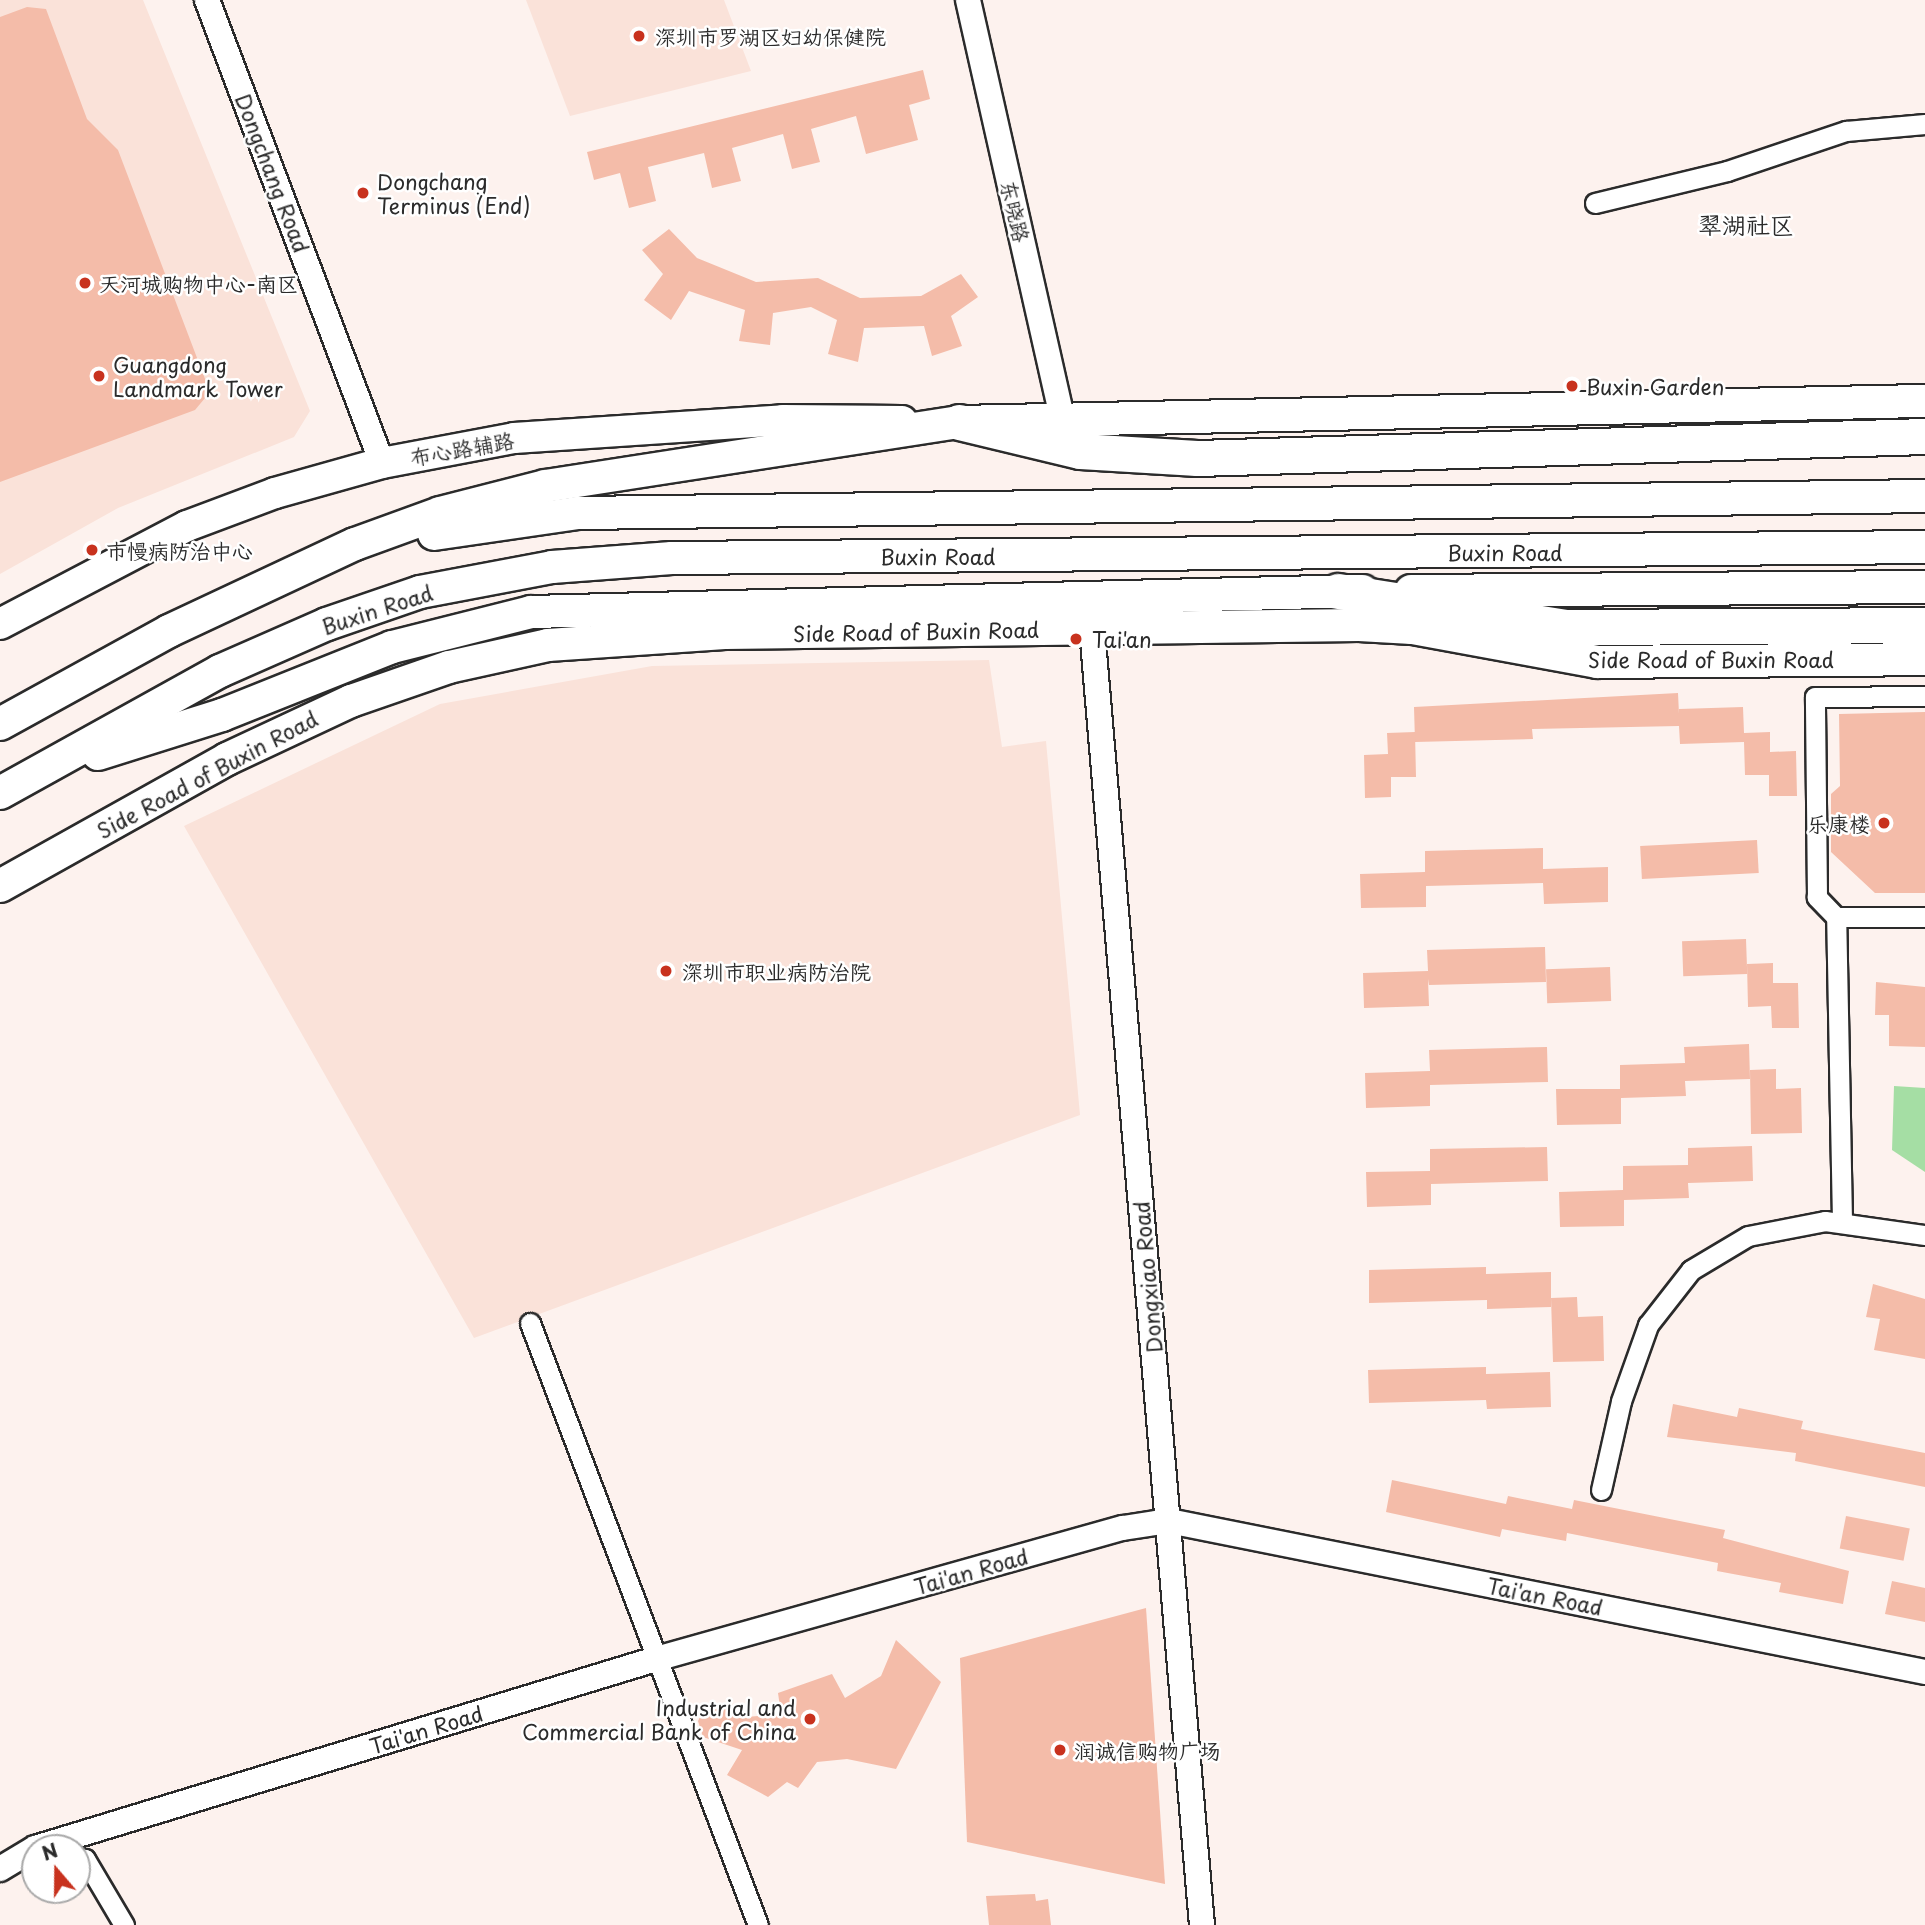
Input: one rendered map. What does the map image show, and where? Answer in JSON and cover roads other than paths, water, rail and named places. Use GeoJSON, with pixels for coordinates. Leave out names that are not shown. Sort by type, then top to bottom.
{"type":"FeatureCollection","features":[{"type":"Feature","properties":{"kind":"highway"},"geometry":{"type":"LineString","coordinates":[[0,724],[169,631],[355,544],[499,496],[958,422],[1063,422],[1925,401]]}},
{"type":"Feature","properties":{"kind":"highway"},"geometry":{"type":"LineString","coordinates":[[958,422],[1080,451],[1197,458],[1925,436]]}},
{"type":"Feature","properties":{"kind":"highway"},"geometry":{"type":"LineString","coordinates":[[272,584],[412,539],[578,513],[1925,496]]}},
{"type":"Feature","properties":{"kind":"highway","name":"Buxin Road"},"geometry":{"type":"LineString","coordinates":[[12,786],[220,671],[327,624],[421,592],[552,566],[672,558],[1925,547]]}},
{"type":"Feature","properties":{"kind":"highway"},"geometry":{"type":"LineString","coordinates":[[12,786],[222,715],[392,647],[531,612],[1338,591],[1591,592],[1925,587]]}},
{"type":"Feature","properties":{"kind":"highway"},"geometry":{"type":"LineString","coordinates":[[1338,591],[1566,627],[1925,625]]}},
{"type":"Feature","properties":{"kind":"highway","name":"Side Road of Buxin Road"},"geometry":{"type":"LineString","coordinates":[[0,886],[304,722],[479,659],[548,645],[648,635],[1412,628],[1597,662],[1925,659]]}},
{"type":"Feature","properties":{"kind":"main road","name":"布心路辅路"},"geometry":{"type":"LineString","coordinates":[[0,624],[187,526],[275,492],[382,463],[514,438],[657,426],[958,422]]}},
{"type":"Feature","properties":{"kind":"street","name":"Dongchang Road"},"geometry":{"type":"LineString","coordinates":[[207,0],[382,463]]}},
{"type":"Feature","properties":{"kind":"street","name":"东晓路"},"geometry":{"type":"LineString","coordinates":[[968,0],[1063,422]]}},
{"type":"Feature","properties":{"kind":"street"},"geometry":{"type":"LineString","coordinates":[[1595,203],[1727,171],[1846,131],[1925,124]]}},
{"type":"Feature","properties":{"kind":"street","name":"Dongxiao Road"},"geometry":{"type":"LineString","coordinates":[[1092,629],[1202,1925]]}},
{"type":"Feature","properties":{"kind":"street"},"geometry":{"type":"LineString","coordinates":[[1842,1221],[1836,917],[1817,897],[1815,697],[1925,696]]}},
{"type":"Feature","properties":{"kind":"street"},"geometry":{"type":"LineString","coordinates":[[1836,917],[1925,917]]}},
{"type":"Feature","properties":{"kind":"street"},"geometry":{"type":"LineString","coordinates":[[1601,1490],[1621,1401],[1648,1325],[1691,1270],[1748,1236],[1842,1221],[1925,1236]]}},
{"type":"Feature","properties":{"kind":"street"},"geometry":{"type":"LineString","coordinates":[[530,1323],[628,1572],[656,1659],[758,1925]]}},
{"type":"Feature","properties":{"kind":"street","name":"Tai'an Road"},"geometry":{"type":"LineString","coordinates":[[83,1834],[656,1659],[1123,1528],[1169,1521],[1925,1672]]}},
{"type":"Feature","properties":{"kind":"street","name":"Tai'an Road"},"geometry":{"type":"LineString","coordinates":[[0,1869],[21,1857]]}},
{"type":"Feature","properties":{"kind":"street"},"geometry":{"type":"LineString","coordinates":[[91,1869],[124,1925]]}},
{"type":"Feature","properties":{"kind":"place","name":"深圳市罗湖区妇幼保健院"},"geometry":{"type":"Point","coordinates":[639,36]}},
{"type":"Feature","properties":{"kind":"place","name":"Dongchang Terminus (End)"},"geometry":{"type":"Point","coordinates":[363,193]}},
{"type":"Feature","properties":{"kind":"place","name":"天河城购物中心-南区"},"geometry":{"type":"Point","coordinates":[85,283]}},
{"type":"Feature","properties":{"kind":"place","name":"Guangdong Landmark Tower"},"geometry":{"type":"Point","coordinates":[99,376]}},
{"type":"Feature","properties":{"kind":"place","name":"Buxin Garden"},"geometry":{"type":"Point","coordinates":[1572,386]}},
{"type":"Feature","properties":{"kind":"place","name":"市慢病防治中心"},"geometry":{"type":"Point","coordinates":[92,550]}},
{"type":"Feature","properties":{"kind":"place","name":"Tai'an"},"geometry":{"type":"Point","coordinates":[1076,639]}},
{"type":"Feature","properties":{"kind":"place","name":"乐康楼"},"geometry":{"type":"Point","coordinates":[1884,823]}},
{"type":"Feature","properties":{"kind":"place","name":"深圳市职业病防治院"},"geometry":{"type":"Point","coordinates":[666,971]}},
{"type":"Feature","properties":{"kind":"place","name":"Industrial and Commercial Bank of China"},"geometry":{"type":"Point","coordinates":[810,1719]}},
{"type":"Feature","properties":{"kind":"place","name":"润诚信购物广场"},"geometry":{"type":"Point","coordinates":[1060,1750]}},
{"type":"Feature","properties":{"kind":"district","name":"翠湖社区"},"geometry":{"type":"Point","coordinates":[1746,225]}}]}
